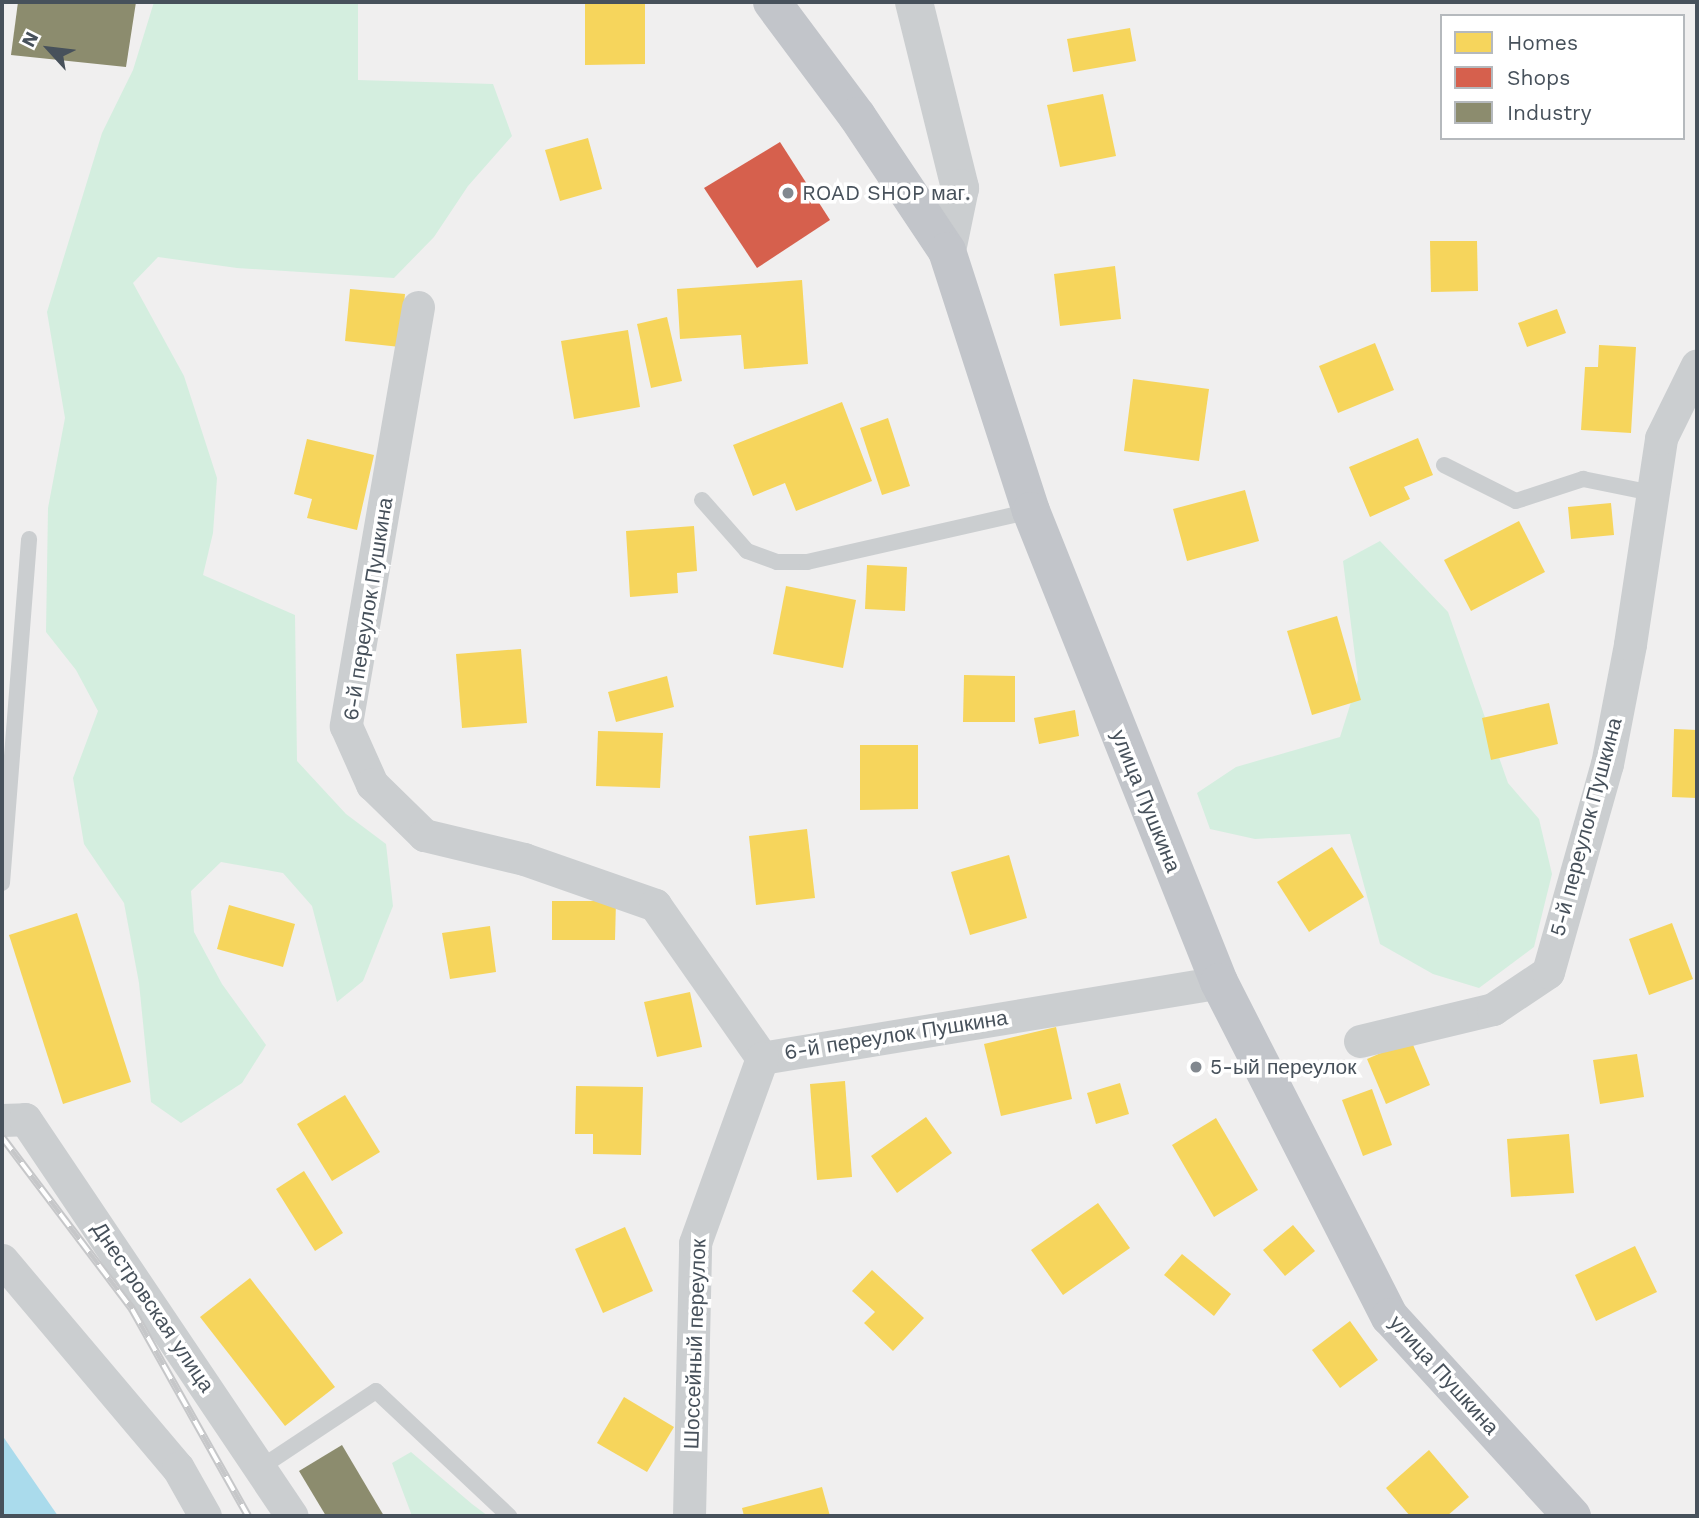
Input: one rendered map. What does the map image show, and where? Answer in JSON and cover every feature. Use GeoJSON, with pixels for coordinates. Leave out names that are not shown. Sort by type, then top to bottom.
{"type":"FeatureCollection","features":[{"type":"Feature","properties":{"kind":"highway"},"geometry":{"type":"LineString","coordinates":[[772,2],[857,116],[947,251]]}},
{"type":"Feature","properties":{"kind":"highway","name":"улица Пушкина"},"geometry":{"type":"LineString","coordinates":[[947,251],[1031,511],[1219,982],[1390,1317],[1572,1516]]}},
{"type":"Feature","properties":{"kind":"street","name":"улица Пушкина"},"geometry":{"type":"LineString","coordinates":[[914,2],[960,188],[947,251]]}},
{"type":"Feature","properties":{"kind":"street","name":"6-й переулок Пушкина"},"geometry":{"type":"LineString","coordinates":[[418,307],[346,726],[372,784],[424,835],[524,859],[655,905],[762,1058],[1219,982]]}},
{"type":"Feature","properties":{"kind":"street","name":"5-й переулок Пушкина"},"geometry":{"type":"LineString","coordinates":[[1360,1041],[1493,1009],[1548,972],[1607,765],[1630,644],[1661,438],[1697,365]]}},
{"type":"Feature","properties":{"kind":"street","name":"Шоссейный переулок"},"geometry":{"type":"LineString","coordinates":[[689,1516],[695,1243],[762,1058]]}},
{"type":"Feature","properties":{"kind":"street","name":"Днестровская улица"},"geometry":{"type":"LineString","coordinates":[[2,1121],[25,1119],[292,1516]]}},
{"type":"Feature","properties":{"kind":"street"},"geometry":{"type":"LineString","coordinates":[[2,1260],[178,1468],[205,1516]]}},
{"type":"Feature","properties":{"kind":"lane"},"geometry":{"type":"LineString","coordinates":[[1444,465],[1516,501],[1583,479],[1652,493]]}},
{"type":"Feature","properties":{"kind":"lane"},"geometry":{"type":"LineString","coordinates":[[702,500],[747,551],[778,562],[807,562],[1031,511]]}},
{"type":"Feature","properties":{"kind":"lane"},"geometry":{"type":"LineString","coordinates":[[2,883],[29,539]]}},
{"type":"Feature","properties":{"kind":"lane"},"geometry":{"type":"LineString","coordinates":[[260,1468],[376,1391],[509,1516]]}},
{"type":"Feature","properties":{"kind":"green space"},"geometry":{"type":"Polygon","coordinates":[[[154,2],[358,2],[358,80],[493,84],[512,136],[468,186],[434,237],[394,278],[237,268],[158,257],[133,283],[184,376],[217,478],[213,533],[203,575],[295,615],[297,761],[346,814],[386,844],[393,906],[363,981],[337,1002],[312,906],[283,873],[221,862],[191,891],[194,932],[222,984],[266,1045],[242,1083],[181,1123],[151,1102],[139,983],[124,903],[84,844],[73,778],[98,711],[76,670],[46,632],[48,508],[65,418],[47,312],[102,133],[133,70],[154,2]]]}},
{"type":"Feature","properties":{"kind":"green space"},"geometry":{"type":"Polygon","coordinates":[[[1380,541],[1448,612],[1508,783],[1539,819],[1552,874],[1534,947],[1479,988],[1433,974],[1380,944],[1350,834],[1255,839],[1210,829],[1197,793],[1236,767],[1340,737],[1358,680],[1343,561],[1380,541]]]}},
{"type":"Feature","properties":{"kind":"green space"},"geometry":{"type":"Polygon","coordinates":[[[411,1452],[488,1516],[412,1516],[392,1463],[411,1452]]]}},
{"type":"Feature","properties":{"kind":"water"},"geometry":{"type":"Polygon","coordinates":[[[2,1435],[58,1516],[2,1516],[2,1435]]]}},
{"type":"Feature","properties":{"kind":"building: Homes"},"geometry":{"type":"Polygon","coordinates":[[[585,2],[645,2],[645,64],[585,65],[585,2]]]}},
{"type":"Feature","properties":{"kind":"building: Homes"},"geometry":{"type":"Polygon","coordinates":[[[1130,28],[1136,61],[1073,72],[1067,39],[1130,28]]]}},
{"type":"Feature","properties":{"kind":"building: Homes"},"geometry":{"type":"Polygon","coordinates":[[[1103,94],[1116,156],[1060,167],[1047,105],[1103,94]]]}},
{"type":"Feature","properties":{"kind":"building: Homes"},"geometry":{"type":"Polygon","coordinates":[[[588,138],[602,189],[560,201],[545,150],[588,138]]]}},
{"type":"Feature","properties":{"kind":"building: Homes"},"geometry":{"type":"Polygon","coordinates":[[[1430,241],[1477,241],[1478,291],[1431,292],[1430,241]]]}},
{"type":"Feature","properties":{"kind":"building: Homes"},"geometry":{"type":"Polygon","coordinates":[[[1115,266],[1121,319],[1060,326],[1054,274],[1115,266]]]}},
{"type":"Feature","properties":{"kind":"building: Homes"},"geometry":{"type":"Polygon","coordinates":[[[802,280],[808,364],[744,369],[741,335],[680,339],[677,289],[802,280]]]}},
{"type":"Feature","properties":{"kind":"building: Homes"},"geometry":{"type":"Polygon","coordinates":[[[350,289],[405,294],[400,347],[345,341],[350,289]]]}},
{"type":"Feature","properties":{"kind":"building: Homes"},"geometry":{"type":"Polygon","coordinates":[[[1557,309],[1566,333],[1527,347],[1518,323],[1557,309]]]}},
{"type":"Feature","properties":{"kind":"building: Homes"},"geometry":{"type":"Polygon","coordinates":[[[667,317],[682,381],[651,388],[637,324],[667,317]]]}},
{"type":"Feature","properties":{"kind":"building: Homes"},"geometry":{"type":"Polygon","coordinates":[[[628,330],[640,407],[574,419],[561,341],[628,330]]]}},
{"type":"Feature","properties":{"kind":"building: Homes"},"geometry":{"type":"Polygon","coordinates":[[[1375,343],[1394,390],[1338,413],[1319,366],[1375,343]]]}},
{"type":"Feature","properties":{"kind":"building: Homes"},"geometry":{"type":"Polygon","coordinates":[[[1599,345],[1636,347],[1631,433],[1581,430],[1585,367],[1598,367],[1599,345]]]}},
{"type":"Feature","properties":{"kind":"building: Homes"},"geometry":{"type":"Polygon","coordinates":[[[1133,379],[1209,389],[1199,461],[1124,451],[1133,379]]]}},
{"type":"Feature","properties":{"kind":"building: Homes"},"geometry":{"type":"Polygon","coordinates":[[[842,402],[872,481],[796,511],[785,483],[753,496],[733,445],[842,402]]]}},
{"type":"Feature","properties":{"kind":"building: Homes"},"geometry":{"type":"Polygon","coordinates":[[[888,418],[910,486],[882,495],[860,428],[888,418]]]}},
{"type":"Feature","properties":{"kind":"building: Homes"},"geometry":{"type":"Polygon","coordinates":[[[1418,438],[1433,475],[1404,487],[1410,499],[1370,517],[1349,467],[1418,438]]]}},
{"type":"Feature","properties":{"kind":"building: Homes"},"geometry":{"type":"Polygon","coordinates":[[[307,439],[374,455],[357,530],[307,518],[312,499],[294,494],[307,439]]]}},
{"type":"Feature","properties":{"kind":"building: Homes"},"geometry":{"type":"Polygon","coordinates":[[[1245,490],[1259,541],[1187,561],[1173,509],[1245,490]]]}},
{"type":"Feature","properties":{"kind":"building: Homes"},"geometry":{"type":"Polygon","coordinates":[[[1611,503],[1614,535],[1571,539],[1568,507],[1611,503]]]}},
{"type":"Feature","properties":{"kind":"building: Homes"},"geometry":{"type":"Polygon","coordinates":[[[1519,521],[1545,572],[1471,611],[1444,560],[1519,521]]]}},
{"type":"Feature","properties":{"kind":"building: Homes"},"geometry":{"type":"Polygon","coordinates":[[[694,526],[697,571],[677,573],[678,593],[630,597],[626,531],[694,526]]]}},
{"type":"Feature","properties":{"kind":"building: Homes"},"geometry":{"type":"Polygon","coordinates":[[[867,565],[907,567],[905,611],[865,609],[867,565]]]}},
{"type":"Feature","properties":{"kind":"building: Homes"},"geometry":{"type":"Polygon","coordinates":[[[786,586],[856,600],[843,668],[773,654],[786,586]]]}},
{"type":"Feature","properties":{"kind":"building: Homes"},"geometry":{"type":"Polygon","coordinates":[[[1337,616],[1361,700],[1312,715],[1287,631],[1337,616]]]}},
{"type":"Feature","properties":{"kind":"building: Homes"},"geometry":{"type":"Polygon","coordinates":[[[521,649],[527,723],[462,728],[456,654],[521,649]]]}},
{"type":"Feature","properties":{"kind":"building: Homes"},"geometry":{"type":"Polygon","coordinates":[[[964,675],[1015,676],[1015,722],[963,722],[964,675]]]}},
{"type":"Feature","properties":{"kind":"building: Homes"},"geometry":{"type":"Polygon","coordinates":[[[667,676],[674,707],[616,722],[608,692],[667,676]]]}},
{"type":"Feature","properties":{"kind":"building: Homes"},"geometry":{"type":"Polygon","coordinates":[[[1549,703],[1558,744],[1491,760],[1482,718],[1549,703]]]}},
{"type":"Feature","properties":{"kind":"building: Homes"},"geometry":{"type":"Polygon","coordinates":[[[1075,710],[1079,736],[1039,744],[1034,718],[1075,710]]]}},
{"type":"Feature","properties":{"kind":"building: Homes"},"geometry":{"type":"Polygon","coordinates":[[[1674,729],[1697,730],[1697,798],[1672,797],[1674,729]]]}},
{"type":"Feature","properties":{"kind":"building: Homes"},"geometry":{"type":"Polygon","coordinates":[[[598,731],[663,733],[660,788],[596,786],[598,731]]]}},
{"type":"Feature","properties":{"kind":"building: Homes"},"geometry":{"type":"Polygon","coordinates":[[[860,745],[918,745],[918,809],[860,810],[860,745]]]}},
{"type":"Feature","properties":{"kind":"building: Homes"},"geometry":{"type":"Polygon","coordinates":[[[807,829],[815,898],[756,905],[749,836],[807,829]]]}},
{"type":"Feature","properties":{"kind":"building: Homes"},"geometry":{"type":"Polygon","coordinates":[[[1332,847],[1364,897],[1309,932],[1277,882],[1332,847]]]}},
{"type":"Feature","properties":{"kind":"building: Homes"},"geometry":{"type":"Polygon","coordinates":[[[1009,855],[1027,918],[970,935],[951,872],[1009,855]]]}},
{"type":"Feature","properties":{"kind":"building: Homes"},"geometry":{"type":"Polygon","coordinates":[[[552,901],[616,901],[615,940],[552,940],[552,901]]]}},
{"type":"Feature","properties":{"kind":"building: Homes"},"geometry":{"type":"Polygon","coordinates":[[[229,905],[295,924],[283,967],[217,949],[229,905]]]}},
{"type":"Feature","properties":{"kind":"building: Homes"},"geometry":{"type":"Polygon","coordinates":[[[77,913],[131,1082],[63,1104],[9,935],[77,913]]]}},
{"type":"Feature","properties":{"kind":"building: Homes"},"geometry":{"type":"Polygon","coordinates":[[[1672,923],[1693,979],[1649,995],[1629,939],[1672,923]]]}},
{"type":"Feature","properties":{"kind":"building: Homes"},"geometry":{"type":"Polygon","coordinates":[[[490,926],[496,972],[450,979],[442,933],[490,926]]]}},
{"type":"Feature","properties":{"kind":"building: Homes"},"geometry":{"type":"Polygon","coordinates":[[[690,992],[702,1047],[657,1057],[644,1002],[690,992]]]}},
{"type":"Feature","properties":{"kind":"building: Homes"},"geometry":{"type":"Polygon","coordinates":[[[1056,1027],[1072,1099],[1001,1116],[984,1044],[1056,1027]]]}},
{"type":"Feature","properties":{"kind":"building: Homes"},"geometry":{"type":"Polygon","coordinates":[[[1411,1040],[1430,1085],[1386,1104],[1367,1059],[1411,1040]]]}},
{"type":"Feature","properties":{"kind":"building: Homes"},"geometry":{"type":"Polygon","coordinates":[[[1637,1054],[1644,1097],[1600,1104],[1593,1060],[1637,1054]]]}},
{"type":"Feature","properties":{"kind":"building: Homes"},"geometry":{"type":"Polygon","coordinates":[[[845,1081],[852,1177],[817,1180],[810,1084],[845,1081]]]}},
{"type":"Feature","properties":{"kind":"building: Homes"},"geometry":{"type":"Polygon","coordinates":[[[1120,1083],[1129,1114],[1096,1124],[1087,1093],[1120,1083]]]}},
{"type":"Feature","properties":{"kind":"building: Homes"},"geometry":{"type":"Polygon","coordinates":[[[576,1086],[643,1087],[641,1155],[593,1154],[593,1134],[575,1134],[576,1086]]]}},
{"type":"Feature","properties":{"kind":"building: Homes"},"geometry":{"type":"Polygon","coordinates":[[[1372,1089],[1392,1145],[1363,1156],[1342,1100],[1372,1089]]]}},
{"type":"Feature","properties":{"kind":"building: Homes"},"geometry":{"type":"Polygon","coordinates":[[[345,1095],[380,1152],[332,1181],[297,1124],[345,1095]]]}},
{"type":"Feature","properties":{"kind":"building: Homes"},"geometry":{"type":"Polygon","coordinates":[[[926,1117],[952,1153],[897,1193],[871,1156],[926,1117]]]}},
{"type":"Feature","properties":{"kind":"building: Homes"},"geometry":{"type":"Polygon","coordinates":[[[1216,1118],[1258,1190],[1214,1217],[1172,1145],[1216,1118]]]}},
{"type":"Feature","properties":{"kind":"building: Homes"},"geometry":{"type":"Polygon","coordinates":[[[1569,1134],[1574,1193],[1511,1197],[1507,1139],[1569,1134]]]}},
{"type":"Feature","properties":{"kind":"building: Homes"},"geometry":{"type":"Polygon","coordinates":[[[304,1171],[343,1233],[315,1251],[276,1189],[304,1171]]]}},
{"type":"Feature","properties":{"kind":"building: Homes"},"geometry":{"type":"Polygon","coordinates":[[[1098,1203],[1130,1248],[1063,1295],[1031,1250],[1098,1203]]]}},
{"type":"Feature","properties":{"kind":"building: Homes"},"geometry":{"type":"Polygon","coordinates":[[[1293,1225],[1315,1251],[1285,1276],[1263,1250],[1293,1225]]]}},
{"type":"Feature","properties":{"kind":"building: Homes"},"geometry":{"type":"Polygon","coordinates":[[[625,1227],[653,1291],[603,1313],[575,1249],[625,1227]]]}},
{"type":"Feature","properties":{"kind":"building: Homes"},"geometry":{"type":"Polygon","coordinates":[[[1635,1246],[1657,1292],[1596,1321],[1575,1275],[1635,1246]]]}},
{"type":"Feature","properties":{"kind":"building: Homes"},"geometry":{"type":"Polygon","coordinates":[[[1182,1254],[1231,1294],[1214,1316],[1164,1275],[1182,1254]]]}},
{"type":"Feature","properties":{"kind":"building: Homes"},"geometry":{"type":"Polygon","coordinates":[[[872,1270],[924,1318],[893,1351],[864,1323],[875,1312],[852,1291],[872,1270]]]}},
{"type":"Feature","properties":{"kind":"building: Homes"},"geometry":{"type":"Polygon","coordinates":[[[250,1278],[335,1387],[285,1426],[200,1317],[250,1278]]]}},
{"type":"Feature","properties":{"kind":"building: Homes"},"geometry":{"type":"Polygon","coordinates":[[[1350,1321],[1378,1360],[1340,1388],[1312,1350],[1350,1321]]]}},
{"type":"Feature","properties":{"kind":"building: Homes"},"geometry":{"type":"Polygon","coordinates":[[[624,1397],[674,1427],[647,1472],[597,1443],[624,1397]]]}},
{"type":"Feature","properties":{"kind":"building: Homes"},"geometry":{"type":"Polygon","coordinates":[[[1429,1450],[1469,1497],[1447,1516],[1410,1516],[1386,1488],[1429,1450]]]}},
{"type":"Feature","properties":{"kind":"building: Homes"},"geometry":{"type":"Polygon","coordinates":[[[822,1487],[830,1516],[744,1516],[742,1508],[822,1487]]]}},
{"type":"Feature","properties":{"kind":"building: Shops"},"geometry":{"type":"Polygon","coordinates":[[[780,142],[830,220],[757,268],[704,188],[780,142]]]}},
{"type":"Feature","properties":{"kind":"building: Industry"},"geometry":{"type":"Polygon","coordinates":[[[18,2],[136,2],[126,67],[11,55],[18,2]]]}},
{"type":"Feature","properties":{"kind":"building: Industry"},"geometry":{"type":"Polygon","coordinates":[[[342,1445],[384,1516],[326,1516],[299,1471],[342,1445]]]}},
{"type":"Feature","properties":{"kind":"railway"},"geometry":{"type":"LineString","coordinates":[[2,1137],[132,1309],[248,1516]]}},
{"type":"Feature","properties":{"kind":"place","name":"ROAD SHOP маг."},"geometry":{"type":"Point","coordinates":[788,193]}},
{"type":"Feature","properties":{"kind":"place","name":"5-ый переулок"},"geometry":{"type":"Point","coordinates":[1196,1067]}}]}
